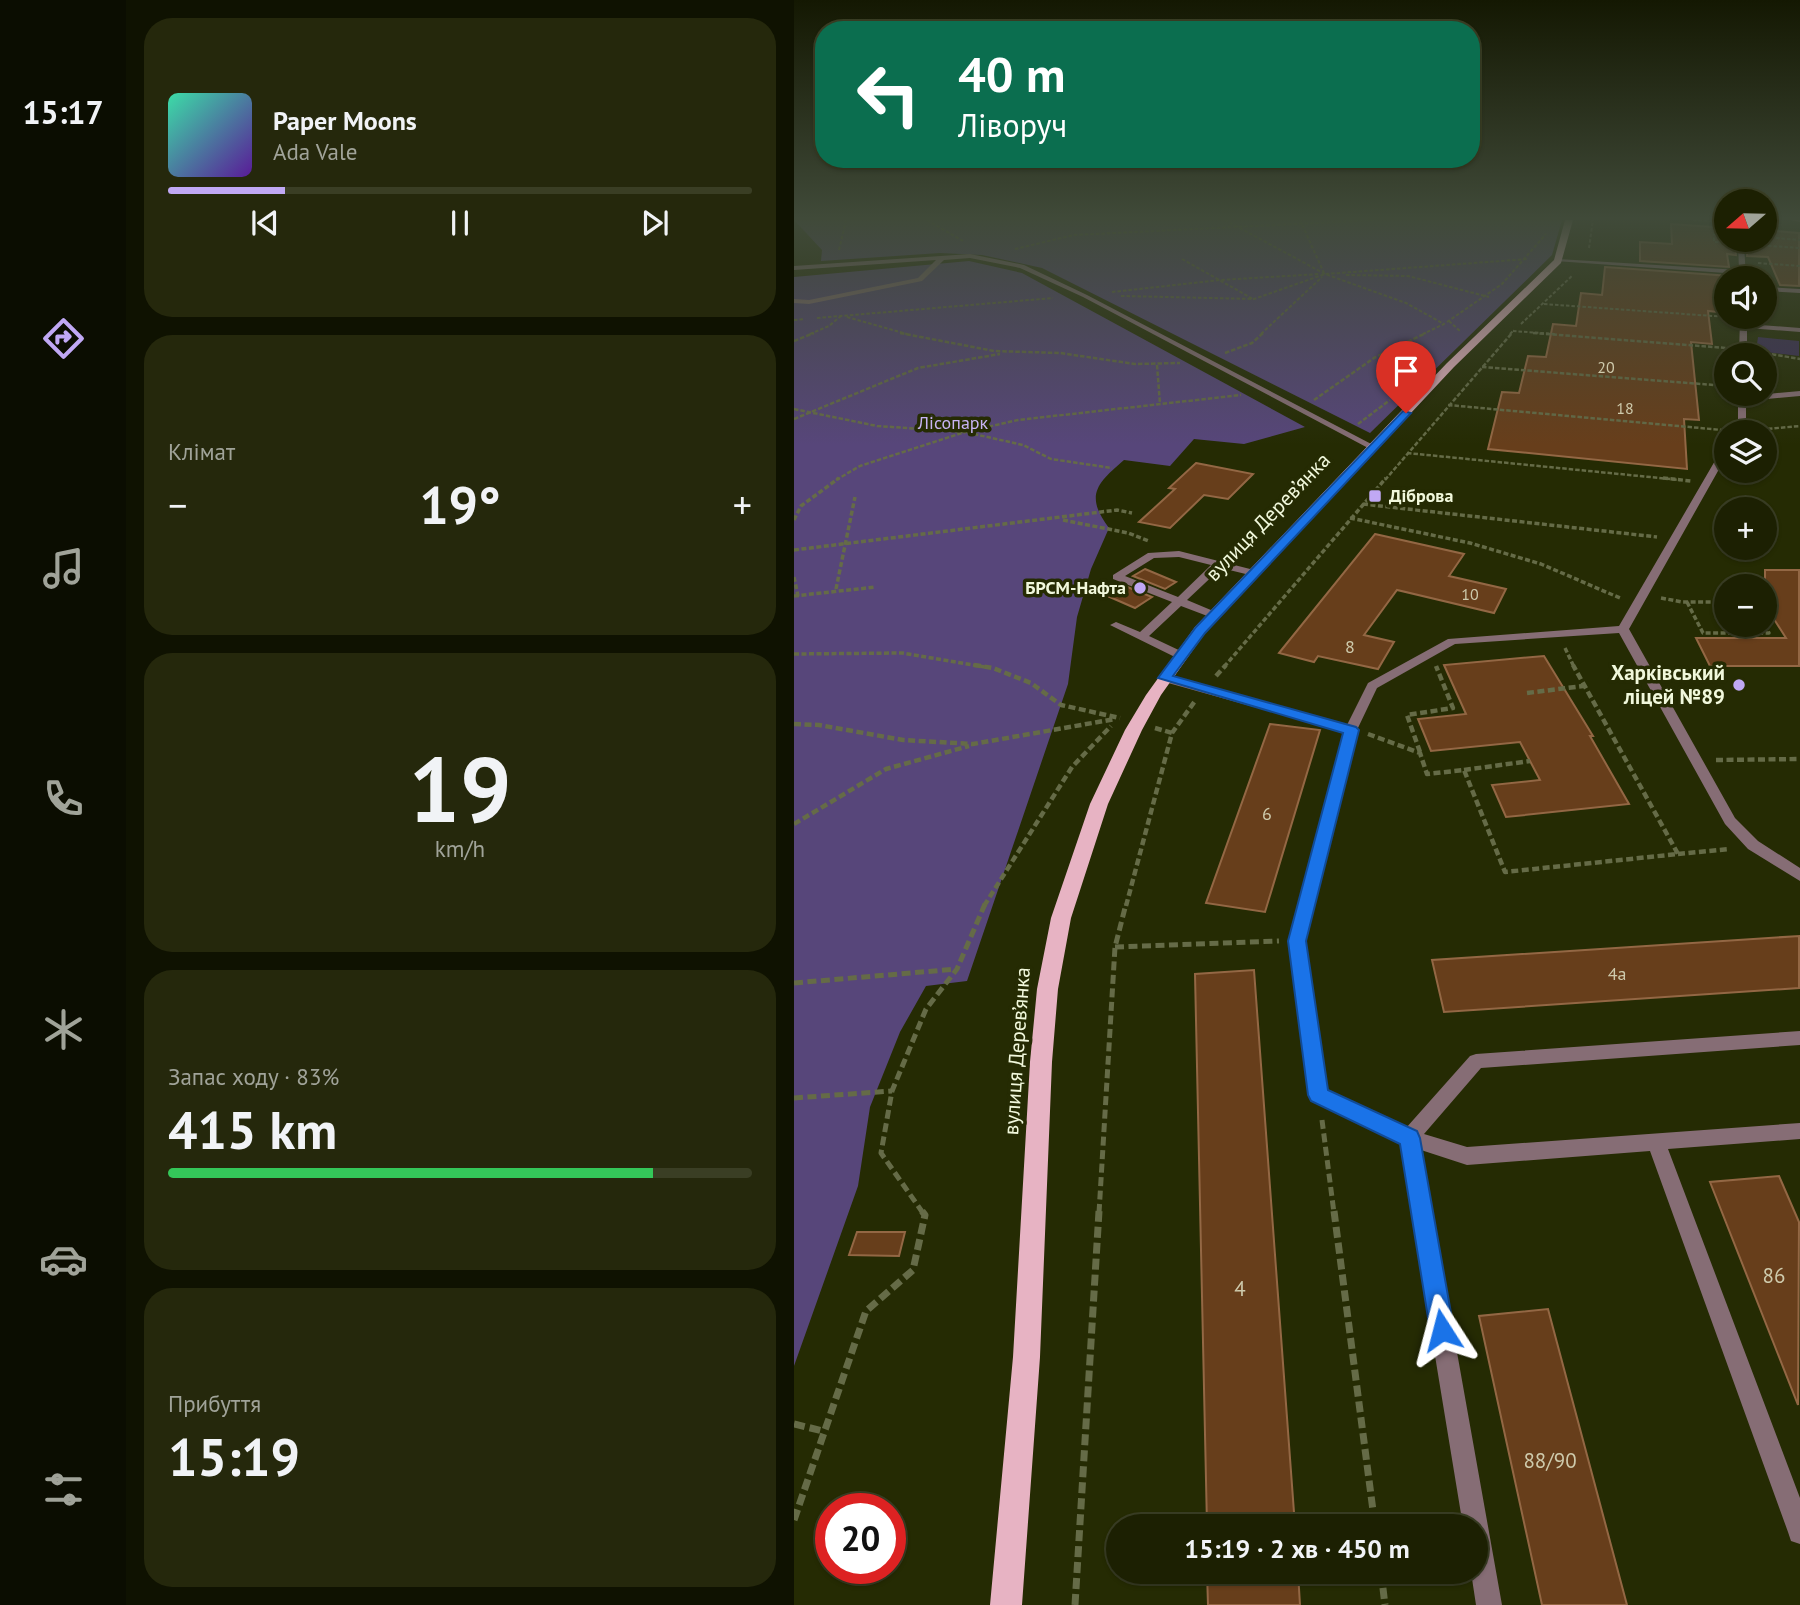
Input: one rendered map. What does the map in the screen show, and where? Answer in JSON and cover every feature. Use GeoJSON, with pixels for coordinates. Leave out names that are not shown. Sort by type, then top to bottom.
{"type":"FeatureCollection","features":[{"type":"Feature","properties":{"kind":"main road","name":"вулиця Дерев’янка"},"geometry":{"type":"LineString","coordinates":[[1006,1605],[1024,1411],[1046,991],[1060,920],[1078,858],[1118,760],[1173,667],[1214,615],[1373,447],[1524,295]]}},
{"type":"Feature","properties":{"kind":"lane"},"geometry":{"type":"LineString","coordinates":[[794,301],[809,302],[853,295]]}},
{"type":"Feature","properties":{"kind":"lane"},"geometry":{"type":"LineString","coordinates":[[1085,296],[1373,447]]}},
{"type":"Feature","properties":{"kind":"lane"},"geometry":{"type":"LineString","coordinates":[[1777,326],[1800,330]]}},
{"type":"Feature","properties":{"kind":"lane"},"geometry":{"type":"LineString","coordinates":[[1777,394],[1800,393]]}},
{"type":"Feature","properties":{"kind":"lane"},"geometry":{"type":"LineString","coordinates":[[1623,629],[1714,469]]}},
{"type":"Feature","properties":{"kind":"lane"},"geometry":{"type":"LineString","coordinates":[[1214,615],[1118,577],[1152,555],[1179,554],[1254,573]]}},
{"type":"Feature","properties":{"kind":"lane"},"geometry":{"type":"LineString","coordinates":[[1141,637],[1219,564]]}},
{"type":"Feature","properties":{"kind":"lane"},"geometry":{"type":"LineString","coordinates":[[1117,625],[1141,637],[1173,667],[1205,687],[1351,730]]}},
{"type":"Feature","properties":{"kind":"lane"},"geometry":{"type":"LineString","coordinates":[[1623,629],[1452,641],[1372,686],[1351,730],[1297,941],[1318,1095],[1409,1138],[1467,1156],[1800,1131]]}},
{"type":"Feature","properties":{"kind":"lane"},"geometry":{"type":"LineString","coordinates":[[1623,629],[1730,821],[1753,845],[1800,876]]}},
{"type":"Feature","properties":{"kind":"lane"},"geometry":{"type":"LineString","coordinates":[[1409,1138],[1476,1061],[1800,1038]]}},
{"type":"Feature","properties":{"kind":"lane"},"geometry":{"type":"LineString","coordinates":[[1409,1138],[1489,1605]]}},
{"type":"Feature","properties":{"kind":"lane"},"geometry":{"type":"LineString","coordinates":[[1656,1142],[1800,1532]]}},
{"type":"Feature","properties":{"kind":"path"},"geometry":{"type":"LineString","coordinates":[[794,320],[1094,295]]}},
{"type":"Feature","properties":{"kind":"path"},"geometry":{"type":"LineString","coordinates":[[1247,295],[1254,299]]}},
{"type":"Feature","properties":{"kind":"path"},"geometry":{"type":"LineString","coordinates":[[1085,296],[1254,299],[1266,295]]}},
{"type":"Feature","properties":{"kind":"path"},"geometry":{"type":"LineString","coordinates":[[842,316],[905,334],[1011,352],[1070,354],[1157,365],[1208,360],[1252,342],[1303,295]]}},
{"type":"Feature","properties":{"kind":"path"},"geometry":{"type":"LineString","coordinates":[[1383,295],[1406,303],[1444,324]]}},
{"type":"Feature","properties":{"kind":"path"},"geometry":{"type":"LineString","coordinates":[[1481,295],[1489,297]]}},
{"type":"Feature","properties":{"kind":"path"},"geometry":{"type":"LineString","coordinates":[[1304,410],[1331,386],[1374,358],[1444,324],[1491,295]]}},
{"type":"Feature","properties":{"kind":"path"},"geometry":{"type":"LineString","coordinates":[[1075,1605],[1115,947],[1172,733],[1205,687],[1235,657],[1362,503],[1513,331],[1553,295]]}},
{"type":"Feature","properties":{"kind":"path"},"geometry":{"type":"LineString","coordinates":[[1543,304],[1714,316]]}},
{"type":"Feature","properties":{"kind":"path"},"geometry":{"type":"LineString","coordinates":[[794,341],[829,326],[842,316]]}},
{"type":"Feature","properties":{"kind":"path"},"geometry":{"type":"LineString","coordinates":[[1513,331],[1714,349]]}},
{"type":"Feature","properties":{"kind":"path"},"geometry":{"type":"LineString","coordinates":[[794,419],[937,362],[1011,352]]}},
{"type":"Feature","properties":{"kind":"path"},"geometry":{"type":"LineString","coordinates":[[1777,356],[1800,359]]}},
{"type":"Feature","properties":{"kind":"path"},"geometry":{"type":"LineString","coordinates":[[1157,365],[1160,404]]}},
{"type":"Feature","properties":{"kind":"path"},"geometry":{"type":"LineString","coordinates":[[1481,367],[1714,385]]}},
{"type":"Feature","properties":{"kind":"path"},"geometry":{"type":"LineString","coordinates":[[794,520],[801,506],[826,486],[860,466],[965,432],[1018,420],[1270,393]]}},
{"type":"Feature","properties":{"kind":"path"},"geometry":{"type":"LineString","coordinates":[[1448,405],[1714,430]]}},
{"type":"Feature","properties":{"kind":"path"},"geometry":{"type":"LineString","coordinates":[[794,409],[877,426],[965,432],[1023,445],[1051,459],[1111,468]]}},
{"type":"Feature","properties":{"kind":"path"},"geometry":{"type":"LineString","coordinates":[[1777,428],[1800,426]]}},
{"type":"Feature","properties":{"kind":"path"},"geometry":{"type":"LineString","coordinates":[[1406,453],[1706,483]]}},
{"type":"Feature","properties":{"kind":"path"},"geometry":{"type":"LineString","coordinates":[[836,589],[855,497]]}},
{"type":"Feature","properties":{"kind":"path"},"geometry":{"type":"LineString","coordinates":[[1362,503],[1674,539]]}},
{"type":"Feature","properties":{"kind":"path"},"geometry":{"type":"LineString","coordinates":[[794,550],[1117,510],[1132,513]]}},
{"type":"Feature","properties":{"kind":"path"},"geometry":{"type":"LineString","coordinates":[[1350,517],[1493,550],[1639,600],[1714,602]]}},
{"type":"Feature","properties":{"kind":"path"},"geometry":{"type":"LineString","coordinates":[[1060,519],[1083,526],[1132,532],[1179,554]]}},
{"type":"Feature","properties":{"kind":"path"},"geometry":{"type":"LineString","coordinates":[[794,577],[796,596],[836,589],[876,587]]}},
{"type":"Feature","properties":{"kind":"path"},"geometry":{"type":"LineString","coordinates":[[1687,602],[1703,634],[1714,634]]}},
{"type":"Feature","properties":{"kind":"path"},"geometry":{"type":"LineString","coordinates":[[1558,634],[1583,686],[1678,854]]}},
{"type":"Feature","properties":{"kind":"path"},"geometry":{"type":"LineString","coordinates":[[794,654],[902,653],[993,668],[1031,683],[1061,705],[1119,718]]}},
{"type":"Feature","properties":{"kind":"path"},"geometry":{"type":"LineString","coordinates":[[1429,656],[1453,708],[1407,715],[1427,774],[1530,761]]}},
{"type":"Feature","properties":{"kind":"path"},"geometry":{"type":"LineString","coordinates":[[1527,693],[1583,686]]}},
{"type":"Feature","properties":{"kind":"path"},"geometry":{"type":"LineString","coordinates":[[794,824],[886,769],[973,744],[1119,718]]}},
{"type":"Feature","properties":{"kind":"path"},"geometry":{"type":"LineString","coordinates":[[794,1520],[866,1311],[913,1270],[925,1215],[881,1153],[892,1091],[926,1009],[957,969],[983,907],[1072,767],[1119,718]]}},
{"type":"Feature","properties":{"kind":"path"},"geometry":{"type":"LineString","coordinates":[[794,724],[819,725],[903,740],[973,744]]}},
{"type":"Feature","properties":{"kind":"path"},"geometry":{"type":"LineString","coordinates":[[1351,730],[1420,753]]}},
{"type":"Feature","properties":{"kind":"path"},"geometry":{"type":"LineString","coordinates":[[1698,760],[1800,759]]}},
{"type":"Feature","properties":{"kind":"path"},"geometry":{"type":"LineString","coordinates":[[1464,770],[1505,872],[1753,845]]}},
{"type":"Feature","properties":{"kind":"path"},"geometry":{"type":"LineString","coordinates":[[1115,947],[1297,941]]}},
{"type":"Feature","properties":{"kind":"path"},"geometry":{"type":"LineString","coordinates":[[794,984],[957,969]]}},
{"type":"Feature","properties":{"kind":"path"},"geometry":{"type":"LineString","coordinates":[[794,1098],[892,1091]]}},
{"type":"Feature","properties":{"kind":"path"},"geometry":{"type":"LineString","coordinates":[[1318,1095],[1373,1514]]}},
{"type":"Feature","properties":{"kind":"path"},"geometry":{"type":"LineString","coordinates":[[794,1424],[823,1431]]}},
{"type":"Feature","properties":{"kind":"path"},"geometry":{"type":"LineString","coordinates":[[1382,1584],[1385,1605]]}},
{"type":"Feature","properties":{"kind":"shaded area"},"geometry":{"type":"Polygon","coordinates":[[[1758,337],[1799,341],[1799,356],[1777,353],[1777,343],[1757,343],[1758,337]]]}},
{"type":"Feature","properties":{"kind":"green space","name":"Лісопарк"},"geometry":{"type":"Polygon","coordinates":[[[794,295],[1062,295],[1305,427],[1244,444],[1194,439],[1170,466],[1124,460],[1106,476],[1097,491],[1097,507],[1109,528],[1091,569],[1077,617],[1068,684],[967,981],[926,986],[900,1032],[870,1107],[858,1186],[794,1366],[794,295]]]}},
{"type":"Feature","properties":{"kind":"green space"},"geometry":{"type":"Polygon","coordinates":[[[1095,295],[1511,295],[1370,433],[1095,295]]]}},
{"type":"Feature","properties":{"kind":"building"},"geometry":{"type":"Polygon","coordinates":[[[1581,295],[1714,295],[1714,312],[1708,311],[1712,344],[1691,342],[1699,420],[1684,419],[1687,469],[1488,449],[1502,392],[1519,393],[1528,356],[1546,357],[1553,324],[1576,326],[1581,295]]]}},
{"type":"Feature","properties":{"kind":"building"},"geometry":{"type":"Polygon","coordinates":[[[1196,463],[1253,474],[1228,499],[1204,495],[1170,528],[1139,522],[1175,489],[1169,488],[1196,463]]]}},
{"type":"Feature","properties":{"kind":"building"},"geometry":{"type":"Polygon","coordinates":[[[1375,534],[1464,554],[1449,576],[1506,589],[1494,613],[1397,590],[1364,635],[1394,642],[1378,669],[1318,656],[1314,662],[1279,653],[1375,534]]]}},
{"type":"Feature","properties":{"kind":"building"},"geometry":{"type":"Polygon","coordinates":[[[1145,569],[1176,582],[1165,589],[1133,576],[1145,569]]]}},
{"type":"Feature","properties":{"kind":"building"},"geometry":{"type":"Polygon","coordinates":[[[1765,570],[1799,570],[1799,666],[1710,666],[1696,638],[1786,638],[1777,624],[1777,574],[1765,574],[1765,570]]]}},
{"type":"Feature","properties":{"kind":"building"},"geometry":{"type":"Polygon","coordinates":[[[1120,584],[1152,597],[1135,608],[1103,594],[1120,584]]]}},
{"type":"Feature","properties":{"kind":"building"},"geometry":{"type":"Polygon","coordinates":[[[1544,656],[1593,736],[1590,736],[1629,804],[1506,817],[1492,785],[1540,780],[1520,742],[1431,751],[1418,719],[1466,714],[1444,665],[1544,656]]]}},
{"type":"Feature","properties":{"kind":"building"},"geometry":{"type":"Polygon","coordinates":[[[1270,724],[1320,730],[1265,912],[1206,903],[1270,724]]]}},
{"type":"Feature","properties":{"kind":"building"},"geometry":{"type":"Polygon","coordinates":[[[1799,936],[1799,988],[1444,1012],[1432,960],[1799,936]]]}},
{"type":"Feature","properties":{"kind":"building"},"geometry":{"type":"Polygon","coordinates":[[[1254,970],[1294,1514],[1207,1514],[1195,974],[1254,970]]]}},
{"type":"Feature","properties":{"kind":"building"},"geometry":{"type":"Polygon","coordinates":[[[1779,1176],[1799,1222],[1798,1405],[1710,1182],[1779,1176]]]}},
{"type":"Feature","properties":{"kind":"building"},"geometry":{"type":"Polygon","coordinates":[[[857,1232],[905,1232],[899,1256],[849,1255],[857,1232]]]}},
{"type":"Feature","properties":{"kind":"building"},"geometry":{"type":"Polygon","coordinates":[[[1548,1309],[1627,1605],[1542,1605],[1479,1316],[1548,1309]]]}},
{"type":"Feature","properties":{"kind":"building"},"geometry":{"type":"Polygon","coordinates":[[[1207,1584],[1299,1584],[1300,1605],[1208,1605],[1207,1584]]]}},
{"type":"Feature","properties":{"kind":"place","name":"Діброва"},"geometry":{"type":"Point","coordinates":[1375,496]}},
{"type":"Feature","properties":{"kind":"place","name":"БРСМ-Нафта"},"geometry":{"type":"Point","coordinates":[1140,588]}},
{"type":"Feature","properties":{"kind":"place","name":"Харківський ліцей №89"},"geometry":{"type":"Point","coordinates":[1739,685]}},
{"type":"Feature","properties":{"kind":"route"},"geometry":{"type":"LineString","coordinates":[[1406,413],[1200,630],[1165,678],[1205,687],[1351,730],[1297,941],[1318,1095],[1409,1138],[1442,1330]]}}]}
